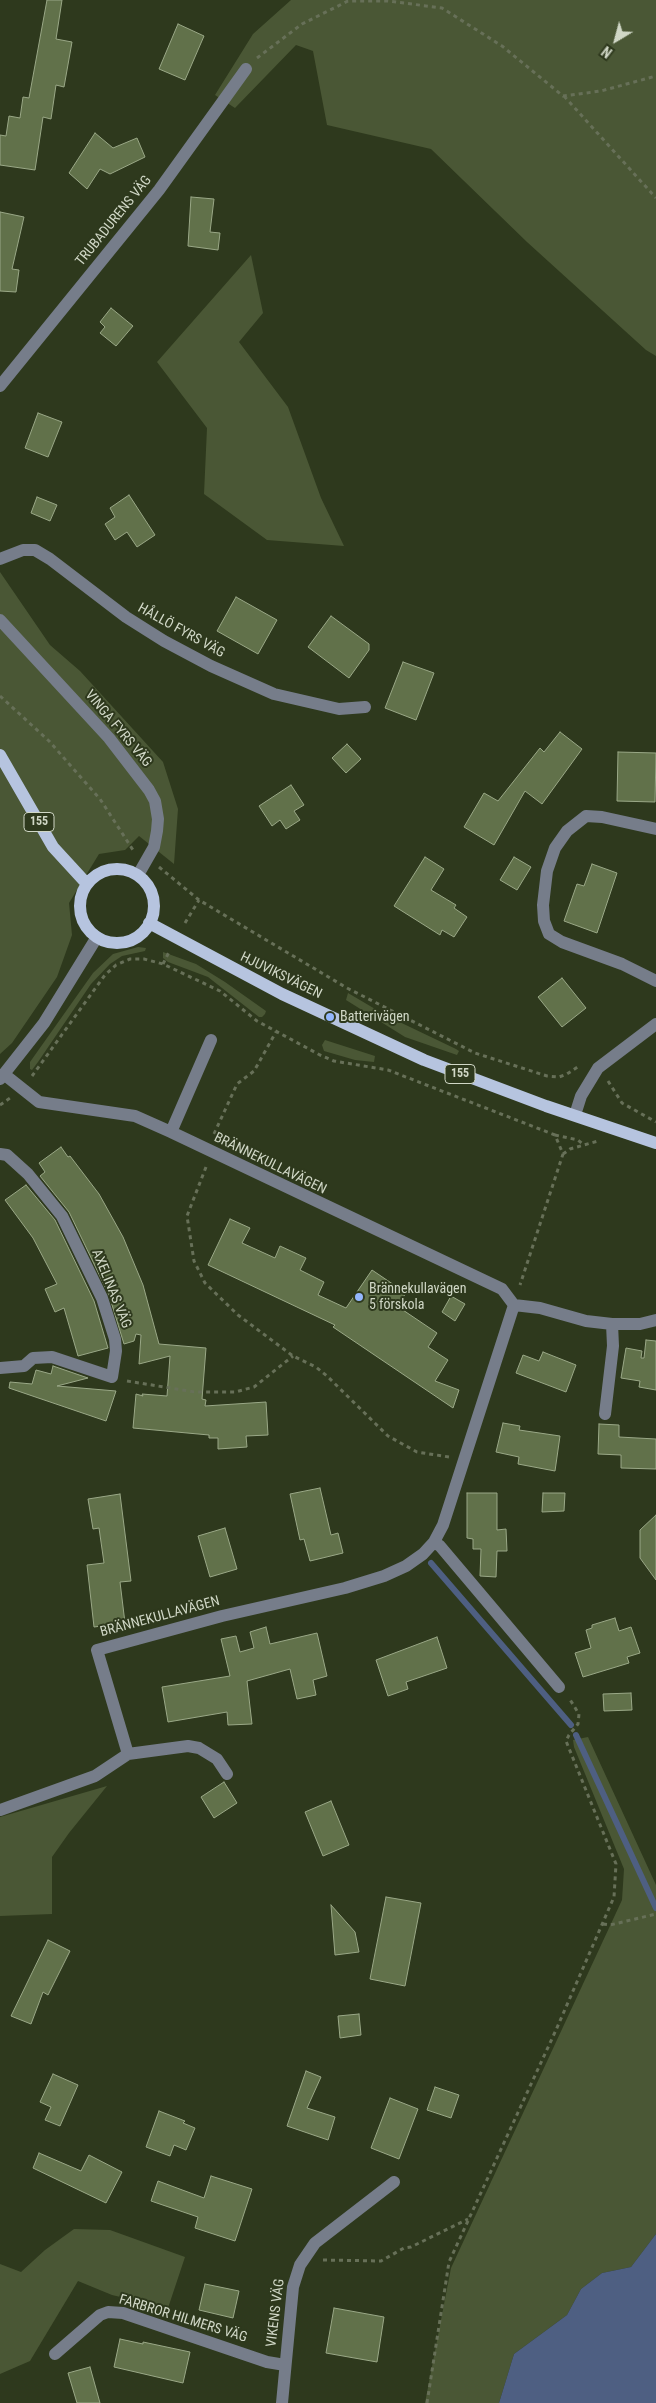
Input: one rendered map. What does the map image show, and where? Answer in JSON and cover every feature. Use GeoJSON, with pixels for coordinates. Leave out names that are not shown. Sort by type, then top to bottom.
{"type":"FeatureCollection","features":[{"type":"Feature","properties":{"kind":"main road","name":"155"},"geometry":{"type":"LineString","coordinates":[[0,755],[53,847],[87,884]]}},
{"type":"Feature","properties":{"kind":"main road"},"geometry":{"type":"LineString","coordinates":[[120,869],[138,875],[147,885],[152,897],[154,910],[149,923],[137,936],[126,941],[114,943],[97,937],[86,927],[80,913],[80,898],[87,884],[96,875],[107,870],[120,869]]}},
{"type":"Feature","properties":{"kind":"main road","name":"HJUVIKSVÄGEN"},"geometry":{"type":"LineString","coordinates":[[149,923],[228,967],[375,1038],[469,1078],[656,1143]]}},
{"type":"Feature","properties":{"kind":"street","name":"TRUBADURENS VÄG"},"geometry":{"type":"LineString","coordinates":[[0,386],[159,190],[246,70]]}},
{"type":"Feature","properties":{"kind":"street","name":"HÅLLÖ FYRS VÄG"},"geometry":{"type":"LineString","coordinates":[[0,559],[23,550],[35,550],[50,559],[126,617],[164,641],[211,666],[274,694],[339,709],[365,707]]}},
{"type":"Feature","properties":{"kind":"street","name":"VINGA FYRS VÄG"},"geometry":{"type":"LineString","coordinates":[[0,620],[109,738],[149,790],[155,801],[158,819],[154,846],[138,875]]}},
{"type":"Feature","properties":{"kind":"street"},"geometry":{"type":"LineString","coordinates":[[656,829],[602,817],[586,816],[567,831],[555,848],[547,871],[543,905],[544,921],[549,934],[562,942],[622,964],[656,981]]}},
{"type":"Feature","properties":{"kind":"street"},"geometry":{"type":"LineString","coordinates":[[2,1077],[44,1023],[97,937]]}},
{"type":"Feature","properties":{"kind":"street"},"geometry":{"type":"LineString","coordinates":[[575,1115],[581,1096],[598,1068],[656,1024]]}},
{"type":"Feature","properties":{"kind":"street"},"geometry":{"type":"LineString","coordinates":[[171,1132],[211,1040]]}},
{"type":"Feature","properties":{"kind":"street","name":"BRÄNNEKULLAVÄGEN"},"geometry":{"type":"LineString","coordinates":[[2,1077],[39,1102],[135,1116],[171,1132],[502,1289],[514,1305],[443,1525],[434,1542],[423,1554],[406,1566],[384,1576],[345,1588],[222,1616],[97,1650],[128,1754]]}},
{"type":"Feature","properties":{"kind":"street","name":"AXELINAS VÄG"},"geometry":{"type":"LineString","coordinates":[[0,1154],[7,1155],[20,1167],[62,1216],[102,1298],[115,1339],[116,1351],[112,1377]]}},
{"type":"Feature","properties":{"kind":"street"},"geometry":{"type":"LineString","coordinates":[[514,1305],[540,1308],[586,1321],[612,1324],[640,1324],[656,1320]]}},
{"type":"Feature","properties":{"kind":"street"},"geometry":{"type":"LineString","coordinates":[[605,1414],[613,1346],[612,1324]]}},
{"type":"Feature","properties":{"kind":"street"},"geometry":{"type":"LineString","coordinates":[[0,1368],[24,1366],[33,1358],[52,1357],[112,1377]]}},
{"type":"Feature","properties":{"kind":"street"},"geometry":{"type":"LineString","coordinates":[[434,1542],[440,1546],[559,1687]]}},
{"type":"Feature","properties":{"kind":"street"},"geometry":{"type":"LineString","coordinates":[[0,1810],[96,1776],[128,1754],[188,1746],[199,1748],[217,1759],[227,1774]]}},
{"type":"Feature","properties":{"kind":"street","name":"VIKENS VÄG"},"geometry":{"type":"LineString","coordinates":[[282,2403],[295,2277],[315,2243],[394,2182]]}},
{"type":"Feature","properties":{"kind":"street","name":"FARBROR HILMERS VÄG"},"geometry":{"type":"LineString","coordinates":[[55,2354],[100,2315],[108,2312],[123,2314],[267,2362],[285,2365]]}},
{"type":"Feature","properties":{"kind":"path"},"geometry":{"type":"LineString","coordinates":[[246,70],[262,53],[302,24],[348,1],[406,2],[442,8],[502,46],[563,96],[656,198]]}},
{"type":"Feature","properties":{"kind":"path"},"geometry":{"type":"LineString","coordinates":[[563,96],[602,91],[656,76]]}},
{"type":"Feature","properties":{"kind":"path"},"geometry":{"type":"LineString","coordinates":[[0,696],[49,741],[100,799],[132,849],[167,872],[181,887],[199,900],[347,988],[475,1053],[547,1076],[567,1074],[586,1061],[598,1068],[612,1085],[622,1104],[656,1122]]}},
{"type":"Feature","properties":{"kind":"path"},"geometry":{"type":"LineString","coordinates":[[20,1089],[33,1075],[105,975],[116,965],[130,959],[144,958],[163,964],[220,991],[257,1021],[334,1061],[388,1070],[555,1135],[578,1140],[585,1145]]}},
{"type":"Feature","properties":{"kind":"path"},"geometry":{"type":"LineString","coordinates":[[213,1138],[237,1084],[254,1071],[276,1032]]}},
{"type":"Feature","properties":{"kind":"path"},"geometry":{"type":"LineString","coordinates":[[514,1305],[563,1154],[555,1135]]}},
{"type":"Feature","properties":{"kind":"path"},"geometry":{"type":"LineString","coordinates":[[563,1154],[598,1141],[606,1143]]}},
{"type":"Feature","properties":{"kind":"path"},"geometry":{"type":"LineString","coordinates":[[208,1162],[187,1216],[194,1261],[205,1283],[215,1296],[292,1356],[316,1367],[388,1436],[403,1446],[434,1456],[464,1459]]}},
{"type":"Feature","properties":{"kind":"path"},"geometry":{"type":"LineString","coordinates":[[112,1377],[166,1389],[195,1392],[235,1392],[254,1387],[292,1356]]}},
{"type":"Feature","properties":{"kind":"path"},"geometry":{"type":"LineString","coordinates":[[427,2403],[445,2276],[449,2262],[603,1924],[614,1897],[617,1881],[616,1864],[566,1741],[568,1735],[578,1724],[579,1714],[559,1687]]}},
{"type":"Feature","properties":{"kind":"path"},"geometry":{"type":"LineString","coordinates":[[603,1924],[610,1925],[656,1914]]}},
{"type":"Feature","properties":{"kind":"path"},"geometry":{"type":"LineString","coordinates":[[310,2251],[322,2260],[381,2261],[469,2218]]}},
{"type":"Feature","properties":{"kind":"green space"},"geometry":{"type":"Polygon","coordinates":[[[291,0],[656,0],[656,356],[646,350],[527,242],[431,149],[327,125],[313,51],[296,45],[235,108],[215,95],[253,34],[291,0]]]}},
{"type":"Feature","properties":{"kind":"green space"},"geometry":{"type":"Polygon","coordinates":[[[251,255],[263,313],[239,342],[288,407],[321,498],[344,546],[267,540],[204,494],[207,428],[157,362],[251,255]]]}},
{"type":"Feature","properties":{"kind":"green space"},"geometry":{"type":"Polygon","coordinates":[[[0,572],[50,645],[80,671],[163,762],[178,809],[174,864],[139,836],[125,850],[99,854],[69,903],[72,935],[57,977],[12,1043],[0,1054],[0,572]]]}},
{"type":"Feature","properties":{"kind":"green space"},"geometry":{"type":"Polygon","coordinates":[[[138,947],[146,948],[145,951],[122,956],[110,964],[91,984],[38,1062],[32,1070],[30,1069],[30,1062],[93,973],[113,954],[138,947]]]}},
{"type":"Feature","properties":{"kind":"green space"},"geometry":{"type":"Polygon","coordinates":[[[163,952],[196,964],[266,1011],[265,1014],[259,1017],[208,977],[168,962],[163,958],[163,952]]]}},
{"type":"Feature","properties":{"kind":"green space"},"geometry":{"type":"Polygon","coordinates":[[[348,993],[387,1016],[456,1049],[459,1051],[457,1055],[405,1037],[346,1000],[348,993]]]}},
{"type":"Feature","properties":{"kind":"green space"},"geometry":{"type":"Polygon","coordinates":[[[325,1040],[375,1056],[374,1062],[355,1060],[324,1051],[322,1045],[325,1040]]]}},
{"type":"Feature","properties":{"kind":"green space"},"geometry":{"type":"Polygon","coordinates":[[[588,1737],[656,1885],[656,2234],[631,2267],[602,2273],[581,2289],[567,2315],[514,2354],[499,2403],[425,2403],[451,2268],[622,1900],[624,1869],[574,1747],[573,1740],[588,1737]]]}},
{"type":"Feature","properties":{"kind":"green space"},"geometry":{"type":"Polygon","coordinates":[[[107,1786],[52,1857],[52,1914],[0,1916],[0,1817],[107,1786]]]}},
{"type":"Feature","properties":{"kind":"green space"},"geometry":{"type":"Polygon","coordinates":[[[74,2229],[110,2230],[185,2257],[168,2308],[112,2295],[78,2281],[30,2361],[0,2374],[0,2264],[21,2272],[45,2250],[74,2229]]]}},
{"type":"Feature","properties":{"kind":"water"},"geometry":{"type":"Polygon","coordinates":[[[656,2234],[656,2403],[499,2403],[514,2354],[567,2315],[581,2289],[602,2273],[631,2267],[656,2234]]]}},
{"type":"Feature","properties":{"kind":"building"},"geometry":{"type":"Polygon","coordinates":[[[47,0],[62,0],[56,39],[72,42],[64,87],[56,85],[51,119],[43,117],[35,170],[0,165],[0,135],[6,136],[9,116],[20,118],[23,97],[29,98],[47,0]]]}},
{"type":"Feature","properties":{"kind":"building"},"geometry":{"type":"Polygon","coordinates":[[[178,24],[204,36],[185,80],[159,69],[178,24]]]}},
{"type":"Feature","properties":{"kind":"building"},"geometry":{"type":"Polygon","coordinates":[[[95,133],[113,148],[137,138],[145,157],[110,174],[100,169],[87,189],[69,173],[95,133]]]}},
{"type":"Feature","properties":{"kind":"building"},"geometry":{"type":"Polygon","coordinates":[[[191,197],[214,199],[210,232],[220,233],[218,250],[188,246],[191,197]]]}},
{"type":"Feature","properties":{"kind":"building"},"geometry":{"type":"Polygon","coordinates":[[[0,212],[24,217],[12,269],[19,270],[16,292],[0,291],[0,212]]]}},
{"type":"Feature","properties":{"kind":"building"},"geometry":{"type":"Polygon","coordinates":[[[111,308],[133,326],[116,346],[100,333],[105,327],[100,322],[111,308]]]}},
{"type":"Feature","properties":{"kind":"building"},"geometry":{"type":"Polygon","coordinates":[[[38,413],[62,422],[48,457],[25,448],[38,413]]]}},
{"type":"Feature","properties":{"kind":"building"},"geometry":{"type":"Polygon","coordinates":[[[129,495],[155,535],[137,547],[127,532],[115,540],[105,524],[115,517],[110,508],[129,495]]]}},
{"type":"Feature","properties":{"kind":"building"},"geometry":{"type":"Polygon","coordinates":[[[37,497],[57,505],[50,521],[31,513],[37,497]]]}},
{"type":"Feature","properties":{"kind":"building"},"geometry":{"type":"Polygon","coordinates":[[[236,597],[277,620],[258,654],[217,631],[236,597]]]}},
{"type":"Feature","properties":{"kind":"building"},"geometry":{"type":"Polygon","coordinates":[[[331,616],[369,644],[369,650],[349,678],[308,647],[331,616]]]}},
{"type":"Feature","properties":{"kind":"building"},"geometry":{"type":"Polygon","coordinates":[[[403,662],[434,673],[416,720],[385,708],[403,662]]]}},
{"type":"Feature","properties":{"kind":"building"},"geometry":{"type":"Polygon","coordinates":[[[560,732],[582,749],[542,804],[525,791],[494,845],[464,827],[484,793],[498,801],[540,748],[544,752],[560,732]]]}},
{"type":"Feature","properties":{"kind":"building"},"geometry":{"type":"Polygon","coordinates":[[[347,744],[361,759],[346,773],[332,758],[347,744]]]}},
{"type":"Feature","properties":{"kind":"building"},"geometry":{"type":"Polygon","coordinates":[[[618,752],[656,753],[655,802],[617,801],[618,752]]]}},
{"type":"Feature","properties":{"kind":"building"},"geometry":{"type":"Polygon","coordinates":[[[291,785],[304,805],[294,811],[300,820],[286,829],[280,820],[272,826],[259,806],[291,785]]]}},
{"type":"Feature","properties":{"kind":"building"},"geometry":{"type":"Polygon","coordinates":[[[425,857],[444,869],[431,890],[456,905],[454,908],[467,917],[454,937],[442,930],[440,935],[394,906],[425,857]]]}},
{"type":"Feature","properties":{"kind":"building"},"geometry":{"type":"Polygon","coordinates":[[[514,857],[531,867],[517,890],[500,880],[514,857]]]}},
{"type":"Feature","properties":{"kind":"building"},"geometry":{"type":"Polygon","coordinates":[[[592,864],[617,873],[597,933],[564,921],[577,884],[584,886],[592,864]]]}},
{"type":"Feature","properties":{"kind":"building"},"geometry":{"type":"Polygon","coordinates":[[[562,978],[586,1008],[562,1027],[538,997],[562,978]]]}},
{"type":"Feature","properties":{"kind":"building"},"geometry":{"type":"Polygon","coordinates":[[[61,1147],[99,1194],[123,1237],[143,1285],[159,1344],[206,1348],[202,1399],[206,1400],[205,1406],[266,1402],[268,1435],[246,1436],[247,1447],[218,1449],[218,1438],[209,1438],[209,1435],[133,1428],[136,1394],[143,1396],[142,1394],[167,1396],[170,1356],[139,1364],[141,1335],[136,1334],[134,1341],[124,1344],[109,1295],[69,1212],[40,1176],[45,1172],[39,1163],[61,1147]]]}},
{"type":"Feature","properties":{"kind":"building"},"geometry":{"type":"Polygon","coordinates":[[[26,1185],[55,1220],[94,1301],[108,1348],[78,1356],[64,1308],[55,1312],[45,1289],[57,1284],[33,1238],[5,1200],[26,1185]]]}},
{"type":"Feature","properties":{"kind":"building"},"geometry":{"type":"Polygon","coordinates":[[[230,1219],[250,1228],[242,1243],[275,1258],[280,1246],[306,1258],[300,1270],[324,1282],[318,1295],[346,1308],[372,1270],[406,1293],[397,1306],[437,1333],[428,1347],[448,1360],[435,1381],[459,1390],[453,1408],[333,1327],[335,1325],[208,1265],[230,1219]]]}},
{"type":"Feature","properties":{"kind":"building"},"geometry":{"type":"Polygon","coordinates":[[[451,1296],[465,1304],[455,1321],[442,1312],[451,1296]]]}},
{"type":"Feature","properties":{"kind":"building"},"geometry":{"type":"Polygon","coordinates":[[[646,1340],[656,1341],[656,1390],[639,1387],[640,1381],[621,1378],[626,1348],[642,1351],[641,1358],[644,1358],[646,1340]]]}},
{"type":"Feature","properties":{"kind":"building"},"geometry":{"type":"Polygon","coordinates":[[[543,1352],[576,1365],[566,1392],[516,1373],[523,1355],[539,1361],[543,1352]]]}},
{"type":"Feature","properties":{"kind":"building"},"geometry":{"type":"Polygon","coordinates":[[[53,1366],[88,1378],[57,1386],[116,1391],[106,1421],[9,1388],[10,1382],[32,1384],[36,1370],[51,1374],[53,1366]]]}},
{"type":"Feature","properties":{"kind":"building"},"geometry":{"type":"Polygon","coordinates":[[[503,1423],[520,1426],[519,1430],[560,1436],[555,1471],[518,1464],[519,1457],[496,1452],[503,1423]]]}},
{"type":"Feature","properties":{"kind":"building"},"geometry":{"type":"Polygon","coordinates":[[[599,1424],[619,1425],[619,1437],[656,1439],[656,1469],[621,1468],[621,1455],[598,1454],[599,1424]]]}},
{"type":"Feature","properties":{"kind":"building"},"geometry":{"type":"Polygon","coordinates":[[[320,1488],[331,1535],[338,1533],[343,1553],[310,1561],[304,1539],[300,1540],[290,1494],[320,1488]]]}},
{"type":"Feature","properties":{"kind":"building"},"geometry":{"type":"Polygon","coordinates":[[[467,1493],[497,1493],[497,1530],[506,1529],[507,1551],[497,1551],[496,1577],[480,1576],[481,1549],[473,1549],[473,1539],[467,1538],[467,1493]]]}},
{"type":"Feature","properties":{"kind":"building"},"geometry":{"type":"Polygon","coordinates":[[[543,1493],[565,1493],[564,1511],[542,1512],[543,1493]]]}},
{"type":"Feature","properties":{"kind":"building"},"geometry":{"type":"Polygon","coordinates":[[[120,1494],[131,1581],[120,1582],[125,1623],[94,1627],[87,1565],[104,1563],[99,1528],[93,1529],[88,1499],[120,1494]]]}},
{"type":"Feature","properties":{"kind":"building"},"geometry":{"type":"Polygon","coordinates":[[[656,1515],[656,1580],[640,1558],[640,1530],[656,1515]]]}},
{"type":"Feature","properties":{"kind":"building"},"geometry":{"type":"Polygon","coordinates":[[[225,1528],[237,1569],[210,1577],[198,1536],[225,1528]]]}},
{"type":"Feature","properties":{"kind":"building"},"geometry":{"type":"Polygon","coordinates":[[[615,1618],[619,1631],[631,1627],[640,1653],[627,1657],[629,1663],[583,1677],[575,1653],[591,1648],[586,1630],[592,1628],[592,1625],[615,1618]]]}},
{"type":"Feature","properties":{"kind":"building"},"geometry":{"type":"Polygon","coordinates":[[[266,1627],[270,1644],[317,1633],[327,1676],[313,1680],[316,1695],[297,1699],[290,1669],[247,1681],[252,1724],[228,1725],[227,1712],[168,1722],[162,1687],[230,1676],[221,1639],[236,1636],[240,1652],[254,1648],[250,1632],[266,1627]]]}},
{"type":"Feature","properties":{"kind":"building"},"geometry":{"type":"Polygon","coordinates":[[[437,1637],[447,1668],[406,1682],[408,1689],[388,1696],[376,1660],[437,1637]]]}},
{"type":"Feature","properties":{"kind":"building"},"geometry":{"type":"Polygon","coordinates":[[[631,1693],[632,1710],[604,1711],[603,1694],[631,1693]]]}},
{"type":"Feature","properties":{"kind":"building"},"geometry":{"type":"Polygon","coordinates":[[[224,1782],[237,1803],[214,1818],[201,1797],[224,1782]]]}},
{"type":"Feature","properties":{"kind":"building"},"geometry":{"type":"Polygon","coordinates":[[[331,1801],[349,1845],[323,1856],[305,1812],[331,1801]]]}},
{"type":"Feature","properties":{"kind":"building"},"geometry":{"type":"Polygon","coordinates":[[[386,1897],[421,1903],[405,1986],[370,1979],[386,1897]]]}},
{"type":"Feature","properties":{"kind":"building"},"geometry":{"type":"Polygon","coordinates":[[[331,1905],[355,1932],[359,1952],[335,1955],[331,1905]]]}},
{"type":"Feature","properties":{"kind":"building"},"geometry":{"type":"Polygon","coordinates":[[[48,1940],[70,1951],[48,1995],[43,1992],[31,2024],[11,2016],[48,1940]]]}},
{"type":"Feature","properties":{"kind":"building"},"geometry":{"type":"Polygon","coordinates":[[[359,2014],[361,2035],[340,2038],[338,2016],[359,2014]]]}},
{"type":"Feature","properties":{"kind":"building"},"geometry":{"type":"Polygon","coordinates":[[[306,2071],[321,2077],[307,2108],[335,2117],[328,2140],[287,2126],[306,2071]]]}},
{"type":"Feature","properties":{"kind":"building"},"geometry":{"type":"Polygon","coordinates":[[[53,2074],[78,2085],[60,2126],[45,2120],[51,2107],[40,2102],[53,2074]]]}},
{"type":"Feature","properties":{"kind":"building"},"geometry":{"type":"Polygon","coordinates":[[[435,2087],[459,2095],[451,2118],[427,2110],[435,2087]]]}},
{"type":"Feature","properties":{"kind":"building"},"geometry":{"type":"Polygon","coordinates":[[[390,2098],[418,2109],[399,2159],[371,2148],[390,2098]]]}},
{"type":"Feature","properties":{"kind":"building"},"geometry":{"type":"Polygon","coordinates":[[[159,2111],[185,2121],[183,2123],[195,2128],[186,2150],[174,2145],[170,2156],[146,2147],[159,2111]]]}},
{"type":"Feature","properties":{"kind":"building"},"geometry":{"type":"Polygon","coordinates":[[[39,2153],[81,2171],[89,2155],[122,2172],[106,2203],[33,2168],[39,2153]]]}},
{"type":"Feature","properties":{"kind":"building"},"geometry":{"type":"Polygon","coordinates":[[[211,2176],[252,2189],[235,2241],[195,2228],[198,2217],[151,2201],[158,2181],[204,2198],[211,2176]]]}},
{"type":"Feature","properties":{"kind":"building"},"geometry":{"type":"Polygon","coordinates":[[[205,2284],[239,2291],[233,2318],[199,2310],[205,2284]]]}},
{"type":"Feature","properties":{"kind":"building"},"geometry":{"type":"Polygon","coordinates":[[[334,2308],[384,2317],[377,2362],[326,2353],[334,2308]]]}},
{"type":"Feature","properties":{"kind":"building"},"geometry":{"type":"Polygon","coordinates":[[[120,2339],[190,2352],[183,2383],[114,2367],[120,2339]]]}},
{"type":"Feature","properties":{"kind":"building"},"geometry":{"type":"Polygon","coordinates":[[[90,2367],[100,2403],[77,2403],[68,2373],[90,2367]]]}},
{"type":"Feature","properties":{"kind":"waterway"},"geometry":{"type":"LineString","coordinates":[[431,1563],[571,1725]]}},
{"type":"Feature","properties":{"kind":"waterway"},"geometry":{"type":"LineString","coordinates":[[576,1735],[656,1908]]}},
{"type":"Feature","properties":{"kind":"place","name":"Batterivägen"},"geometry":{"type":"Point","coordinates":[330,1017]}},
{"type":"Feature","properties":{"kind":"place","name":"Brännekullavägen 5 förskola"},"geometry":{"type":"Point","coordinates":[359,1297]}}]}
